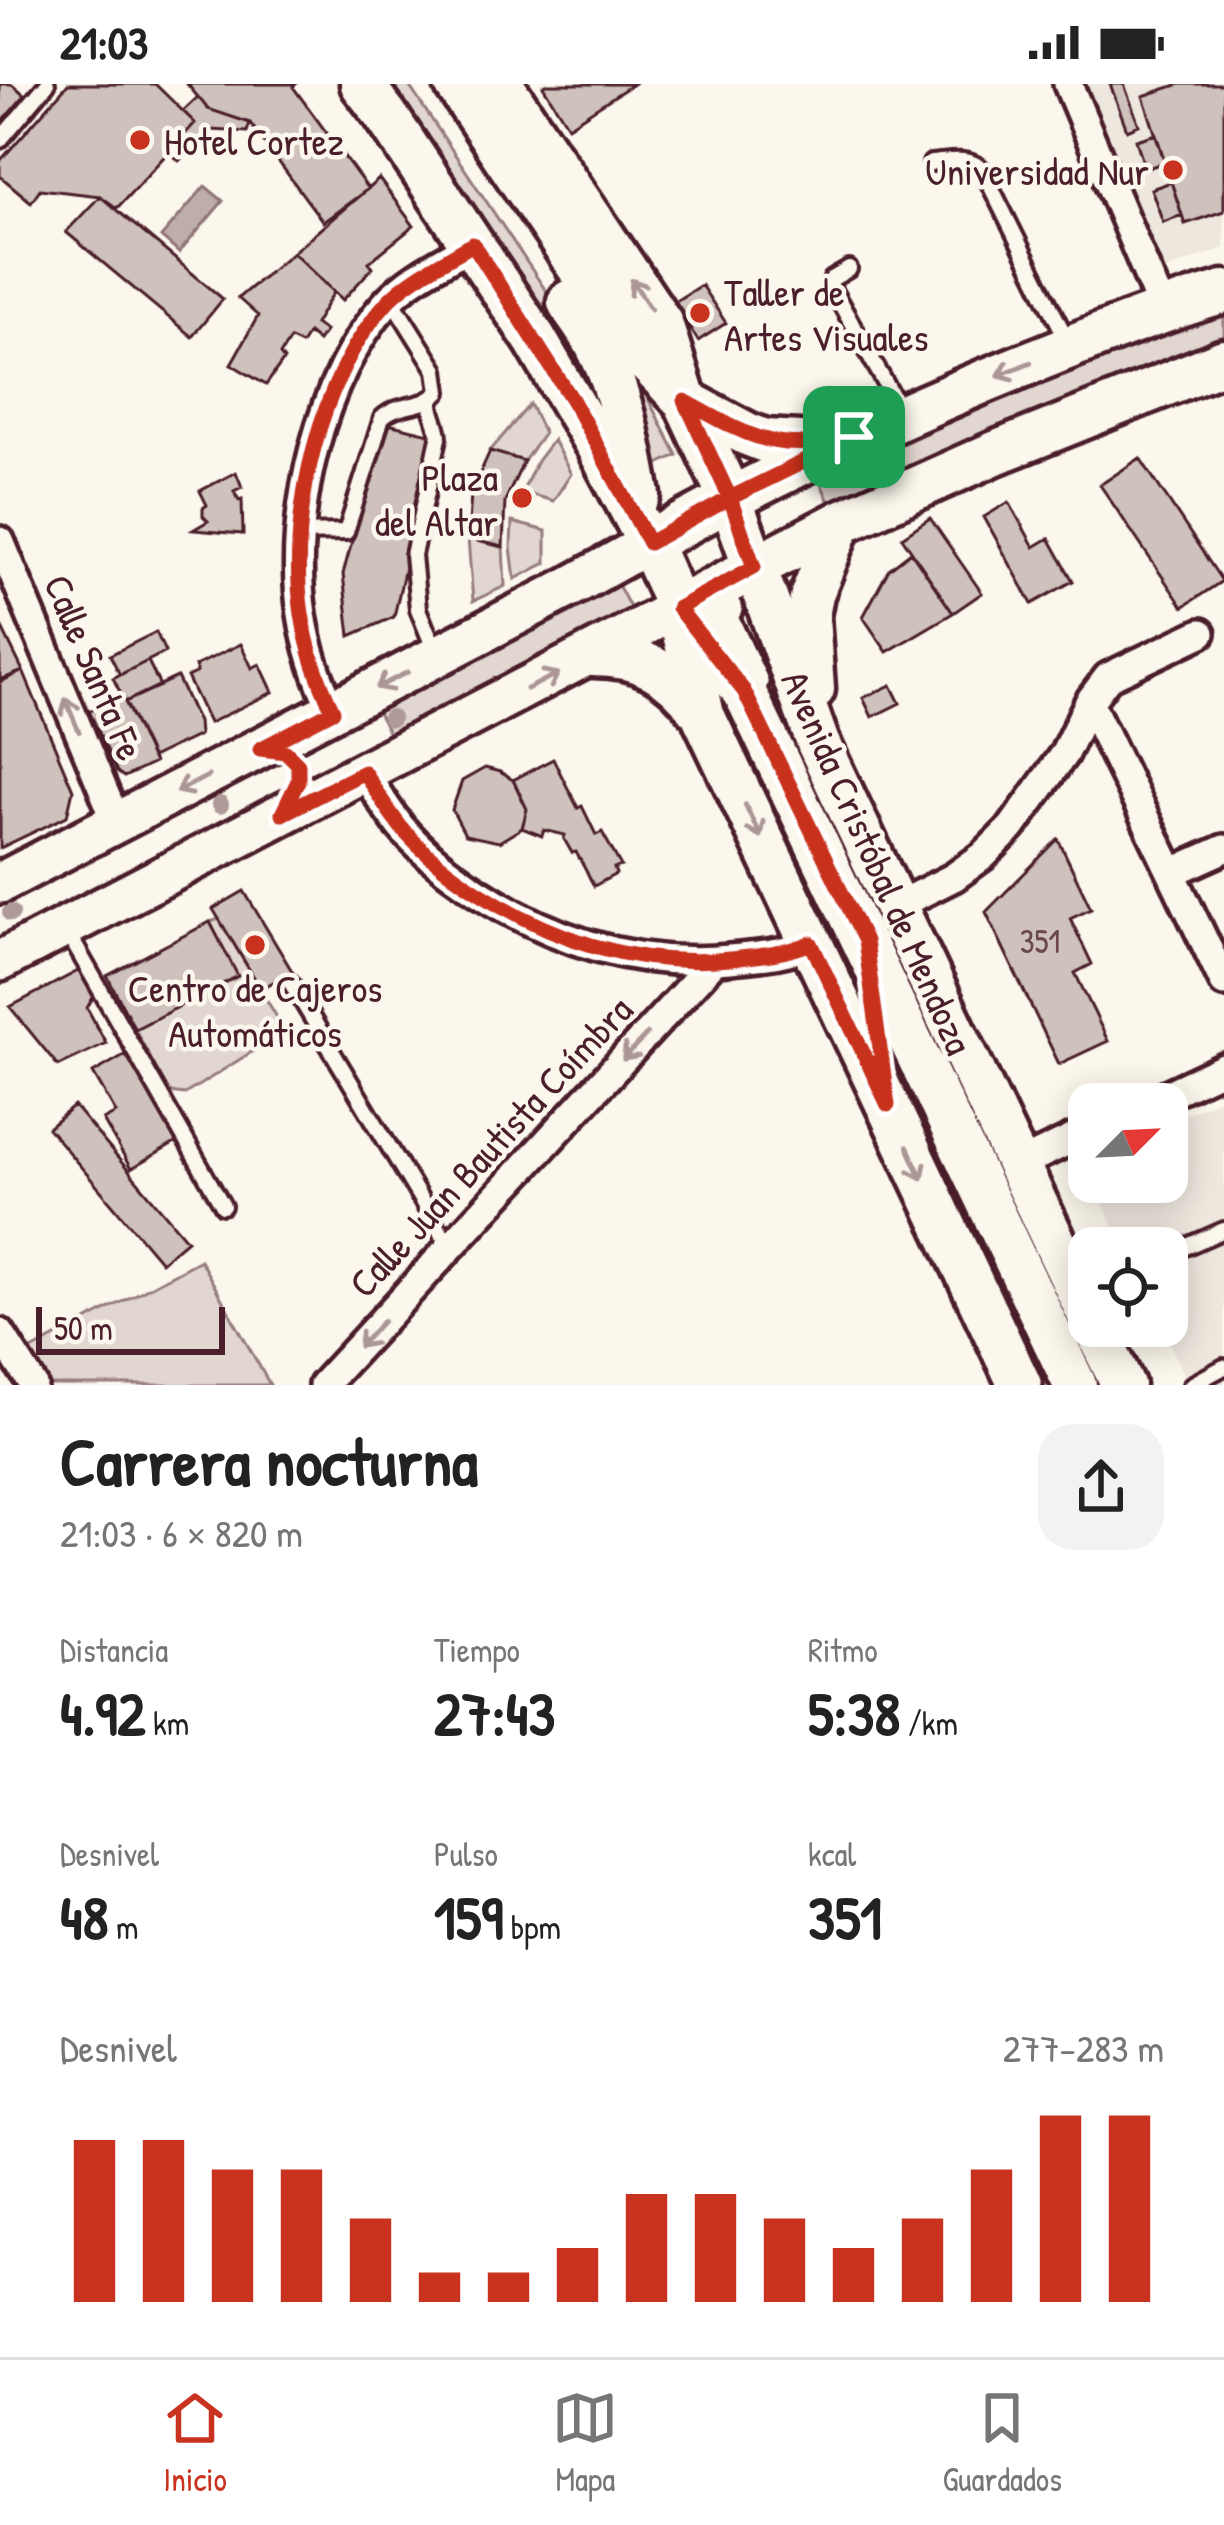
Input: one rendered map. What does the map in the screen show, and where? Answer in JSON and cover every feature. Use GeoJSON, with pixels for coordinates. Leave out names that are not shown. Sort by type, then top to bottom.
{"type":"FeatureCollection","features":[{"type":"Feature","properties":{"kind":"main road","name":"Avenida Cristóbal de Mendoza"},"geometry":{"type":"LineString","coordinates":[[362,84],[473,244],[573,401],[649,543],[678,608],[703,716],[1020,1385]]}},
{"type":"Feature","properties":{"kind":"main road","name":"Avenida Cristóbal de Mendoza"},"geometry":{"type":"LineString","coordinates":[[422,84],[598,347],[627,430],[649,543]]}},
{"type":"Feature","properties":{"kind":"main road","name":"Avenida Cristóbal de Mendoza"},"geometry":{"type":"LineString","coordinates":[[456,84],[632,345],[685,401]]}},
{"type":"Feature","properties":{"kind":"main road","name":"Avenida Cristóbal de Mendoza"},"geometry":{"type":"LineString","coordinates":[[501,84],[661,323],[685,401],[730,498],[818,743],[1068,1266]]}},
{"type":"Feature","properties":{"kind":"main road"},"geometry":{"type":"LineString","coordinates":[[0,883],[854,437],[1070,347],[1224,292]]}},
{"type":"Feature","properties":{"kind":"main road"},"geometry":{"type":"LineString","coordinates":[[0,961],[364,772],[612,653],[678,608],[841,522],[994,453],[1224,362]]}},
{"type":"Feature","properties":{"kind":"main road"},"geometry":{"type":"LineString","coordinates":[[685,401],[765,441],[817,444],[854,437]]}},
{"type":"Feature","properties":{"kind":"main road"},"geometry":{"type":"LineString","coordinates":[[818,743],[808,616],[841,522]]}},
{"type":"Feature","properties":{"kind":"main road","name":"Avenida Cristóbal de Mendoza"},"geometry":{"type":"LineString","coordinates":[[678,608],[744,691],[1075,1385]]}},
{"type":"Feature","properties":{"kind":"main road"},"geometry":{"type":"LineString","coordinates":[[612,653],[657,668],[685,690],[703,716],[769,744]]}},
{"type":"Feature","properties":{"kind":"main road"},"geometry":{"type":"LineString","coordinates":[[260,749],[286,752],[298,764],[298,781],[282,814]]}},
{"type":"Feature","properties":{"kind":"main road"},"geometry":{"type":"LineString","coordinates":[[865,941],[888,1105]]}},
{"type":"Feature","properties":{"kind":"main road","name":"Avenida Cristóbal de Mendoza"},"geometry":{"type":"LineString","coordinates":[[1106,1347],[1123,1385]]}},
{"type":"Feature","properties":{"kind":"street"},"geometry":{"type":"LineString","coordinates":[[1068,84],[1162,311]]}},
{"type":"Feature","properties":{"kind":"street"},"geometry":{"type":"LineString","coordinates":[[333,711],[320,683],[302,615],[298,574],[299,532],[316,438],[353,348],[391,298],[473,244]]}},
{"type":"Feature","properties":{"kind":"street","name":"Calle Santa Fe"},"geometry":{"type":"LineString","coordinates":[[0,541],[117,823]]}},
{"type":"Feature","properties":{"kind":"street"},"geometry":{"type":"LineString","coordinates":[[1087,1385],[721,612],[728,609],[1096,1385]]}},
{"type":"Feature","properties":{"kind":"street"},"geometry":{"type":"LineString","coordinates":[[894,907],[954,877],[1012,827],[1064,754],[1108,677],[1201,633]]}},
{"type":"Feature","properties":{"kind":"street"},"geometry":{"type":"LineString","coordinates":[[1089,703],[1224,982]]}},
{"type":"Feature","properties":{"kind":"street"},"geometry":{"type":"LineString","coordinates":[[364,772],[402,828],[428,856],[500,906],[550,932],[637,957],[680,961],[714,961],[794,950],[811,943]]}},
{"type":"Feature","properties":{"kind":"street"},"geometry":{"type":"LineString","coordinates":[[1173,872],[1224,849]]}},
{"type":"Feature","properties":{"kind":"street","name":"Calle Juan Bautista Coímbra"},"geometry":{"type":"LineString","coordinates":[[323,1385],[714,961]]}},
{"type":"Feature","properties":{"kind":"street"},"geometry":{"type":"LineString","coordinates":[[1188,1085],[1224,1068]]}},
{"type":"Feature","properties":{"kind":"street"},"geometry":{"type":"LineString","coordinates":[[1018,1165],[1068,1142]]}},
{"type":"Feature","properties":{"kind":"street"},"geometry":{"type":"LineString","coordinates":[[0,1333],[33,1385]]}},
{"type":"Feature","properties":{"kind":"lane"},"geometry":{"type":"LineString","coordinates":[[0,140],[40,86]]}},
{"type":"Feature","properties":{"kind":"lane"},"geometry":{"type":"LineString","coordinates":[[931,164],[964,160],[982,169],[1070,347]]}},
{"type":"Feature","properties":{"kind":"lane"},"geometry":{"type":"LineString","coordinates":[[849,269],[830,285],[903,416]]}},
{"type":"Feature","properties":{"kind":"lane"},"geometry":{"type":"LineString","coordinates":[[299,532],[346,532],[382,418],[396,408],[431,401],[440,392],[436,370],[391,298]]}},
{"type":"Feature","properties":{"kind":"lane"},"geometry":{"type":"LineString","coordinates":[[431,401],[439,438],[414,541],[414,573],[418,609],[437,657]]}},
{"type":"Feature","properties":{"kind":"lane"},"geometry":{"type":"LineString","coordinates":[[65,928],[223,1206]]}},
{"type":"Feature","properties":{"kind":"lane"},"geometry":{"type":"LineString","coordinates":[[291,982],[450,1248]]}},
{"type":"Feature","properties":{"kind":"lane"},"geometry":{"type":"LineString","coordinates":[[1188,1246],[1224,1230]]}},
{"type":"Feature","properties":{"kind":"lane"},"geometry":{"type":"LineString","coordinates":[[1191,1385],[1224,1367]]}},
{"type":"Feature","properties":{"kind":"shaded area"},"geometry":{"type":"Polygon","coordinates":[[[382,84],[408,84],[594,363],[602,421],[382,84]]]}},
{"type":"Feature","properties":{"kind":"shaded area","name":"Universidad Nur"},"geometry":{"type":"Polygon","coordinates":[[[1088,84],[1224,84],[1224,248],[1163,271],[1088,84]]]}},
{"type":"Feature","properties":{"kind":"shaded area"},"geometry":{"type":"Polygon","coordinates":[[[205,186],[223,201],[179,253],[161,237],[205,186]]]}},
{"type":"Feature","properties":{"kind":"shaded area"},"geometry":{"type":"Polygon","coordinates":[[[1224,316],[1224,342],[1074,397],[830,504],[820,481],[1070,371],[1224,316]]]}},
{"type":"Feature","properties":{"kind":"shaded area"},"geometry":{"type":"Polygon","coordinates":[[[620,359],[647,397],[677,455],[652,467],[620,359]]]}},
{"type":"Feature","properties":{"kind":"shaded area"},"geometry":{"type":"Polygon","coordinates":[[[530,404],[544,433],[524,461],[490,451],[530,404]]]}},
{"type":"Feature","properties":{"kind":"shaded area"},"geometry":{"type":"Polygon","coordinates":[[[553,440],[571,474],[553,501],[522,492],[553,440]]]}},
{"type":"Feature","properties":{"kind":"shaded area"},"geometry":{"type":"Polygon","coordinates":[[[512,522],[546,531],[546,563],[515,579],[511,547],[512,522]]]}},
{"type":"Feature","properties":{"kind":"shaded area"},"geometry":{"type":"Polygon","coordinates":[[[468,539],[503,547],[505,586],[473,601],[468,539]]]}},
{"type":"Feature","properties":{"kind":"shaded area"},"geometry":{"type":"Polygon","coordinates":[[[615,579],[634,615],[393,741],[375,707],[615,579]]]}},
{"type":"Feature","properties":{"kind":"shaded area"},"geometry":{"type":"Polygon","coordinates":[[[732,748],[763,764],[839,929],[849,979],[732,748]]]}},
{"type":"Feature","properties":{"kind":"shaded area"},"geometry":{"type":"Polygon","coordinates":[[[219,919],[285,1031],[185,1094],[168,1092],[135,1029],[237,976],[210,922],[219,919]]]}},
{"type":"Feature","properties":{"kind":"shaded area"},"geometry":{"type":"Polygon","coordinates":[[[904,1064],[1054,1385],[1036,1385],[916,1136],[904,1064]]]}},
{"type":"Feature","properties":{"kind":"shaded area"},"geometry":{"type":"Polygon","coordinates":[[[1224,1096],[1224,1385],[1189,1385],[1171,1347],[1188,1347],[1188,1227],[1114,1227],[1102,1203],[1188,1203],[1188,1113],[1224,1096]]]}},
{"type":"Feature","properties":{"kind":"shaded area"},"geometry":{"type":"Polygon","coordinates":[[[200,1260],[270,1385],[49,1385],[28,1352],[200,1260]]]}},
{"type":"Feature","properties":{"kind":"building"},"geometry":{"type":"Polygon","coordinates":[[[0,84],[12,84],[25,95],[0,124],[0,84]]]}},
{"type":"Feature","properties":{"kind":"building"},"geometry":{"type":"Polygon","coordinates":[[[68,84],[155,84],[195,123],[117,208],[100,196],[40,189],[31,202],[0,176],[0,161],[68,84]]]}},
{"type":"Feature","properties":{"kind":"building"},"geometry":{"type":"Polygon","coordinates":[[[187,84],[296,84],[293,87],[368,189],[323,222],[250,123],[208,109],[187,84]]]}},
{"type":"Feature","properties":{"kind":"building"},"geometry":{"type":"Polygon","coordinates":[[[546,84],[633,84],[568,126],[546,84]]]}},
{"type":"Feature","properties":{"kind":"building"},"geometry":{"type":"Polygon","coordinates":[[[1110,84],[1124,84],[1139,125],[1127,130],[1110,84]]]}},
{"type":"Feature","properties":{"kind":"building"},"geometry":{"type":"Polygon","coordinates":[[[1180,84],[1224,84],[1224,211],[1185,224],[1143,96],[1180,84]]]}},
{"type":"Feature","properties":{"kind":"building"},"geometry":{"type":"Polygon","coordinates":[[[198,97],[208,109],[250,123],[247,132],[210,130],[179,161],[169,151],[195,123],[183,111],[198,97]]]}},
{"type":"Feature","properties":{"kind":"building"},"geometry":{"type":"Polygon","coordinates":[[[1156,134],[1165,162],[1145,169],[1136,140],[1156,134]]]}},
{"type":"Feature","properties":{"kind":"building"},"geometry":{"type":"Polygon","coordinates":[[[379,179],[414,226],[369,262],[373,267],[343,300],[293,252],[379,179]]]}},
{"type":"Feature","properties":{"kind":"building"},"geometry":{"type":"Polygon","coordinates":[[[1171,182],[1182,215],[1163,222],[1151,189],[1171,182]]]}},
{"type":"Feature","properties":{"kind":"building"},"geometry":{"type":"Polygon","coordinates":[[[100,196],[223,299],[192,337],[66,232],[100,196]]]}},
{"type":"Feature","properties":{"kind":"building"},"geometry":{"type":"Polygon","coordinates":[[[293,252],[334,292],[315,324],[325,331],[318,341],[308,333],[301,344],[290,339],[280,355],[284,360],[266,385],[231,364],[258,316],[238,298],[293,252]]]}},
{"type":"Feature","properties":{"kind":"building","name":"Taller de Artes Visuales"},"geometry":{"type":"Polygon","coordinates":[[[701,285],[726,323],[698,341],[674,302],[701,285]]]}},
{"type":"Feature","properties":{"kind":"building"},"geometry":{"type":"Polygon","coordinates":[[[384,423],[434,435],[394,617],[350,636],[343,574],[384,423]]]}},
{"type":"Feature","properties":{"kind":"building"},"geometry":{"type":"Polygon","coordinates":[[[490,451],[524,461],[505,501],[503,547],[468,539],[471,493],[490,451]]]}},
{"type":"Feature","properties":{"kind":"building"},"geometry":{"type":"Polygon","coordinates":[[[1140,458],[1222,581],[1183,607],[1100,485],[1140,458]]]}},
{"type":"Feature","properties":{"kind":"building"},"geometry":{"type":"Polygon","coordinates":[[[236,472],[242,487],[234,491],[242,499],[243,534],[193,530],[208,521],[200,491],[236,472]]]}},
{"type":"Feature","properties":{"kind":"building"},"geometry":{"type":"Polygon","coordinates":[[[1009,502],[1034,547],[1049,538],[1073,581],[1032,604],[984,517],[1009,502]]]}},
{"type":"Feature","properties":{"kind":"building"},"geometry":{"type":"Polygon","coordinates":[[[930,518],[982,593],[953,613],[902,537],[930,518]]]}},
{"type":"Feature","properties":{"kind":"building"},"geometry":{"type":"Polygon","coordinates":[[[911,552],[953,613],[887,652],[863,617],[889,569],[911,552]]]}},
{"type":"Feature","properties":{"kind":"building"},"geometry":{"type":"Polygon","coordinates":[[[0,624],[23,671],[0,682],[0,624]]]}},
{"type":"Feature","properties":{"kind":"building"},"geometry":{"type":"Polygon","coordinates":[[[156,632],[165,652],[120,675],[110,655],[156,632]]]}},
{"type":"Feature","properties":{"kind":"building"},"geometry":{"type":"Polygon","coordinates":[[[241,644],[252,668],[260,664],[273,692],[209,723],[187,677],[197,672],[195,666],[241,644]]]}},
{"type":"Feature","properties":{"kind":"building"},"geometry":{"type":"Polygon","coordinates":[[[148,661],[160,686],[125,702],[113,678],[148,661]]]}},
{"type":"Feature","properties":{"kind":"building"},"geometry":{"type":"Polygon","coordinates":[[[23,671],[73,790],[67,816],[0,848],[0,680],[23,671]]]}},
{"type":"Feature","properties":{"kind":"building"},"geometry":{"type":"Polygon","coordinates":[[[177,677],[198,722],[199,735],[151,758],[125,702],[177,677]]]}},
{"type":"Feature","properties":{"kind":"building"},"geometry":{"type":"Polygon","coordinates":[[[891,685],[900,703],[872,717],[863,698],[891,685]]]}},
{"type":"Feature","properties":{"kind":"building"},"geometry":{"type":"Polygon","coordinates":[[[123,697],[154,763],[124,777],[117,772],[89,711],[123,697]]]}},
{"type":"Feature","properties":{"kind":"building"},"geometry":{"type":"Polygon","coordinates":[[[553,759],[578,808],[582,806],[596,835],[602,832],[621,866],[594,886],[565,835],[544,830],[542,836],[522,828],[527,809],[513,780],[553,759]]]}},
{"type":"Feature","properties":{"kind":"building"},"geometry":{"type":"Polygon","coordinates":[[[485,768],[513,780],[527,809],[522,828],[499,842],[465,835],[452,810],[462,781],[485,768]]]}},
{"type":"Feature","properties":{"kind":"building"},"geometry":{"type":"Polygon","coordinates":[[[1058,839],[1091,908],[1070,918],[1092,964],[1075,973],[1108,1041],[1059,1064],[986,912],[1058,839]]]}},
{"type":"Feature","properties":{"kind":"building","name":"Centro de Cajeros Automáticos"},"geometry":{"type":"Polygon","coordinates":[[[244,891],[292,971],[261,989],[213,909],[244,891]]]}},
{"type":"Feature","properties":{"kind":"building"},"geometry":{"type":"Polygon","coordinates":[[[210,922],[238,976],[135,1029],[107,976],[210,922]]]}},
{"type":"Feature","properties":{"kind":"building"},"geometry":{"type":"Polygon","coordinates":[[[80,970],[94,996],[87,1008],[106,1043],[58,1066],[10,1007],[80,970]]]}},
{"type":"Feature","properties":{"kind":"building"},"geometry":{"type":"Polygon","coordinates":[[[126,1054],[177,1142],[131,1169],[103,1120],[116,1113],[93,1073],[126,1054]]]}},
{"type":"Feature","properties":{"kind":"building"},"geometry":{"type":"Polygon","coordinates":[[[74,1106],[187,1240],[161,1262],[48,1128],[74,1106]]]}},
{"type":"Feature","properties":{"kind":"place","name":"Hotel Cortez"},"geometry":{"type":"Point","coordinates":[140,140]}},
{"type":"Feature","properties":{"kind":"place","name":"Universidad Nur"},"geometry":{"type":"Point","coordinates":[1173,170]}},
{"type":"Feature","properties":{"kind":"place","name":"Taller de Artes Visuales"},"geometry":{"type":"Point","coordinates":[700,313]}},
{"type":"Feature","properties":{"kind":"place","name":"Plaza del Altar"},"geometry":{"type":"Point","coordinates":[522,498]}},
{"type":"Feature","properties":{"kind":"place","name":"Centro de Cajeros Automáticos"},"geometry":{"type":"Point","coordinates":[255,945]}},
{"type":"Feature","properties":{"kind":"route"},"geometry":{"type":"LineString","coordinates":[[854,437],[730,498],[649,543],[573,401],[473,244],[408,284],[375,316],[353,348],[316,438],[299,532],[298,574],[311,657],[333,711],[260,749],[286,752],[298,764],[298,781],[282,814],[364,772],[402,828],[428,856],[500,906],[550,932],[637,957],[680,961],[767,955],[811,943],[888,1105],[865,941],[744,691],[678,608],[754,567],[730,498],[685,401],[765,441],[817,444],[854,437]]}}]}
